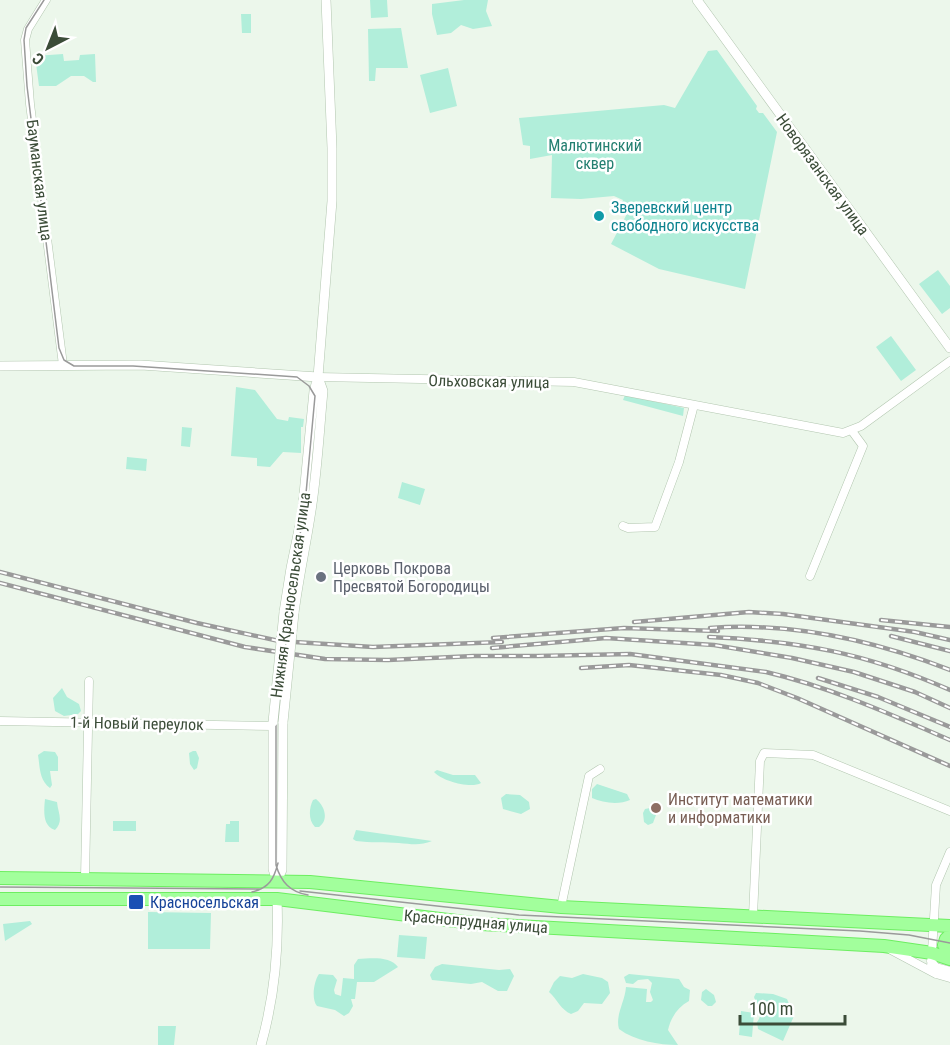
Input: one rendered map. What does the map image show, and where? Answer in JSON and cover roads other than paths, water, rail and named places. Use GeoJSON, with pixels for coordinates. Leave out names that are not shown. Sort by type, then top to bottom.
{"type":"FeatureCollection","features":[{"type":"Feature","properties":{"kind":"main road","name":"Краснопрудная улица"},"geometry":{"type":"LineString","coordinates":[[0,878],[277,880],[561,907],[950,926]]}},
{"type":"Feature","properties":{"kind":"main road"},"geometry":{"type":"LineString","coordinates":[[277,880],[277,899]]}},
{"type":"Feature","properties":{"kind":"main road","name":"Краснопрудная улица"},"geometry":{"type":"LineString","coordinates":[[0,899],[277,899],[481,924],[884,946],[950,959]]}},
{"type":"Feature","properties":{"kind":"main road"},"geometry":{"type":"LineString","coordinates":[[950,935],[944,944],[950,954]]}},
{"type":"Feature","properties":{"kind":"street","name":"Бауманская улица"},"geometry":{"type":"LineString","coordinates":[[46,0],[28,29],[25,40],[63,365]]}},
{"type":"Feature","properties":{"kind":"street","name":"Нижняя Красносельская улица"},"geometry":{"type":"LineString","coordinates":[[277,880],[282,870],[277,724],[289,613],[291,568],[302,514],[314,391],[318,377],[332,201],[326,0]]}},
{"type":"Feature","properties":{"kind":"street","name":"Новорязанская улица"},"geometry":{"type":"LineString","coordinates":[[697,0],[950,348]]}},
{"type":"Feature","properties":{"kind":"street"},"geometry":{"type":"LineString","coordinates":[[810,576],[863,446],[852,430],[950,361]]}},
{"type":"Feature","properties":{"kind":"street","name":"Ольховская улица"},"geometry":{"type":"LineString","coordinates":[[0,366],[141,364],[318,377],[429,381],[574,382],[834,432],[843,433],[852,430]]}},
{"type":"Feature","properties":{"kind":"street"},"geometry":{"type":"LineString","coordinates":[[623,526],[628,528],[655,527],[679,462],[694,405]]}},
{"type":"Feature","properties":{"kind":"street"},"geometry":{"type":"LineString","coordinates":[[85,878],[89,681]]}},
{"type":"Feature","properties":{"kind":"street","name":"1-й Новый переулок"},"geometry":{"type":"LineString","coordinates":[[0,721],[277,724]]}},
{"type":"Feature","properties":{"kind":"street"},"geometry":{"type":"LineString","coordinates":[[753,916],[759,761],[761,756],[767,752],[813,754],[950,811]]}},
{"type":"Feature","properties":{"kind":"street"},"geometry":{"type":"LineString","coordinates":[[561,907],[589,776],[600,769]]}},
{"type":"Feature","properties":{"kind":"street"},"geometry":{"type":"LineString","coordinates":[[936,974],[932,970],[931,957],[936,885],[950,852]]}},
{"type":"Feature","properties":{"kind":"street"},"geometry":{"type":"LineString","coordinates":[[261,1045],[272,991],[277,936],[277,899]]}},
{"type":"Feature","properties":{"kind":"street"},"geometry":{"type":"LineString","coordinates":[[884,946],[936,974],[950,978]]}},
{"type":"Feature","properties":{"kind":"street"},"geometry":{"type":"LineString","coordinates":[[931,957],[936,967],[950,971]]}},
{"type":"Feature","properties":{"kind":"tram line"},"geometry":{"type":"LineString","coordinates":[[44,0],[26,28],[24,40],[27,86],[59,348],[64,360],[74,366],[133,366],[297,377],[309,386],[315,396],[304,515],[293,568],[276,722],[276,865],[291,889],[308,895]]}},
{"type":"Feature","properties":{"kind":"tram line"},"geometry":{"type":"LineString","coordinates":[[252,892],[263,888],[270,882],[278,863]]}},
{"type":"Feature","properties":{"kind":"tram line"},"geometry":{"type":"LineString","coordinates":[[0,887],[261,889]]}},
{"type":"Feature","properties":{"kind":"tram line"},"geometry":{"type":"LineString","coordinates":[[300,891],[519,915],[860,931],[909,935],[950,943]]}},
{"type":"Feature","properties":{"kind":"railway"},"geometry":{"type":"LineString","coordinates":[[0,572],[197,623],[279,641],[373,647],[502,642]]}},
{"type":"Feature","properties":{"kind":"railway"},"geometry":{"type":"LineString","coordinates":[[0,583],[245,647],[325,659],[388,660],[474,656],[630,654],[766,672],[837,693],[950,740]]}},
{"type":"Feature","properties":{"kind":"railway"},"geometry":{"type":"LineString","coordinates":[[634,622],[749,612],[783,614],[915,632],[950,640]]}},
{"type":"Feature","properties":{"kind":"railway"},"geometry":{"type":"LineString","coordinates":[[881,620],[950,627]]}},
{"type":"Feature","properties":{"kind":"railway"},"geometry":{"type":"LineString","coordinates":[[493,638],[624,628],[718,631]]}},
{"type":"Feature","properties":{"kind":"railway"},"geometry":{"type":"LineString","coordinates":[[710,628],[771,628],[832,636],[892,650],[950,670]]}},
{"type":"Feature","properties":{"kind":"railway"},"geometry":{"type":"LineString","coordinates":[[891,636],[950,651]]}},
{"type":"Feature","properties":{"kind":"railway"},"geometry":{"type":"LineString","coordinates":[[709,637],[773,642],[832,651],[890,667],[950,690]]}},
{"type":"Feature","properties":{"kind":"railway"},"geometry":{"type":"LineString","coordinates":[[492,648],[606,638],[714,645],[792,658],[854,672],[915,692],[950,708]]}},
{"type":"Feature","properties":{"kind":"railway"},"geometry":{"type":"LineString","coordinates":[[581,668],[629,665],[721,675],[758,683],[950,766]]}},
{"type":"Feature","properties":{"kind":"railway"},"geometry":{"type":"LineString","coordinates":[[818,678],[878,697],[950,727]]}},
{"type":"Feature","properties":{"kind":"place","name":"Зверевский центр свободного искусства"},"geometry":{"type":"Point","coordinates":[599,216]}},
{"type":"Feature","properties":{"kind":"place","name":"Церковь Покрова Пресвятой Богородицы"},"geometry":{"type":"Point","coordinates":[321,577]}},
{"type":"Feature","properties":{"kind":"place","name":"Институт математики и информатики"},"geometry":{"type":"Point","coordinates":[656,808]}},
{"type":"Feature","properties":{"kind":"place","name":"Красносельская"},"geometry":{"type":"Point","coordinates":[136,902]}},
{"type":"Feature","properties":{"kind":"park label","name":"Малютинский сквер"},"geometry":{"type":"Point","coordinates":[595,154]}}]}
